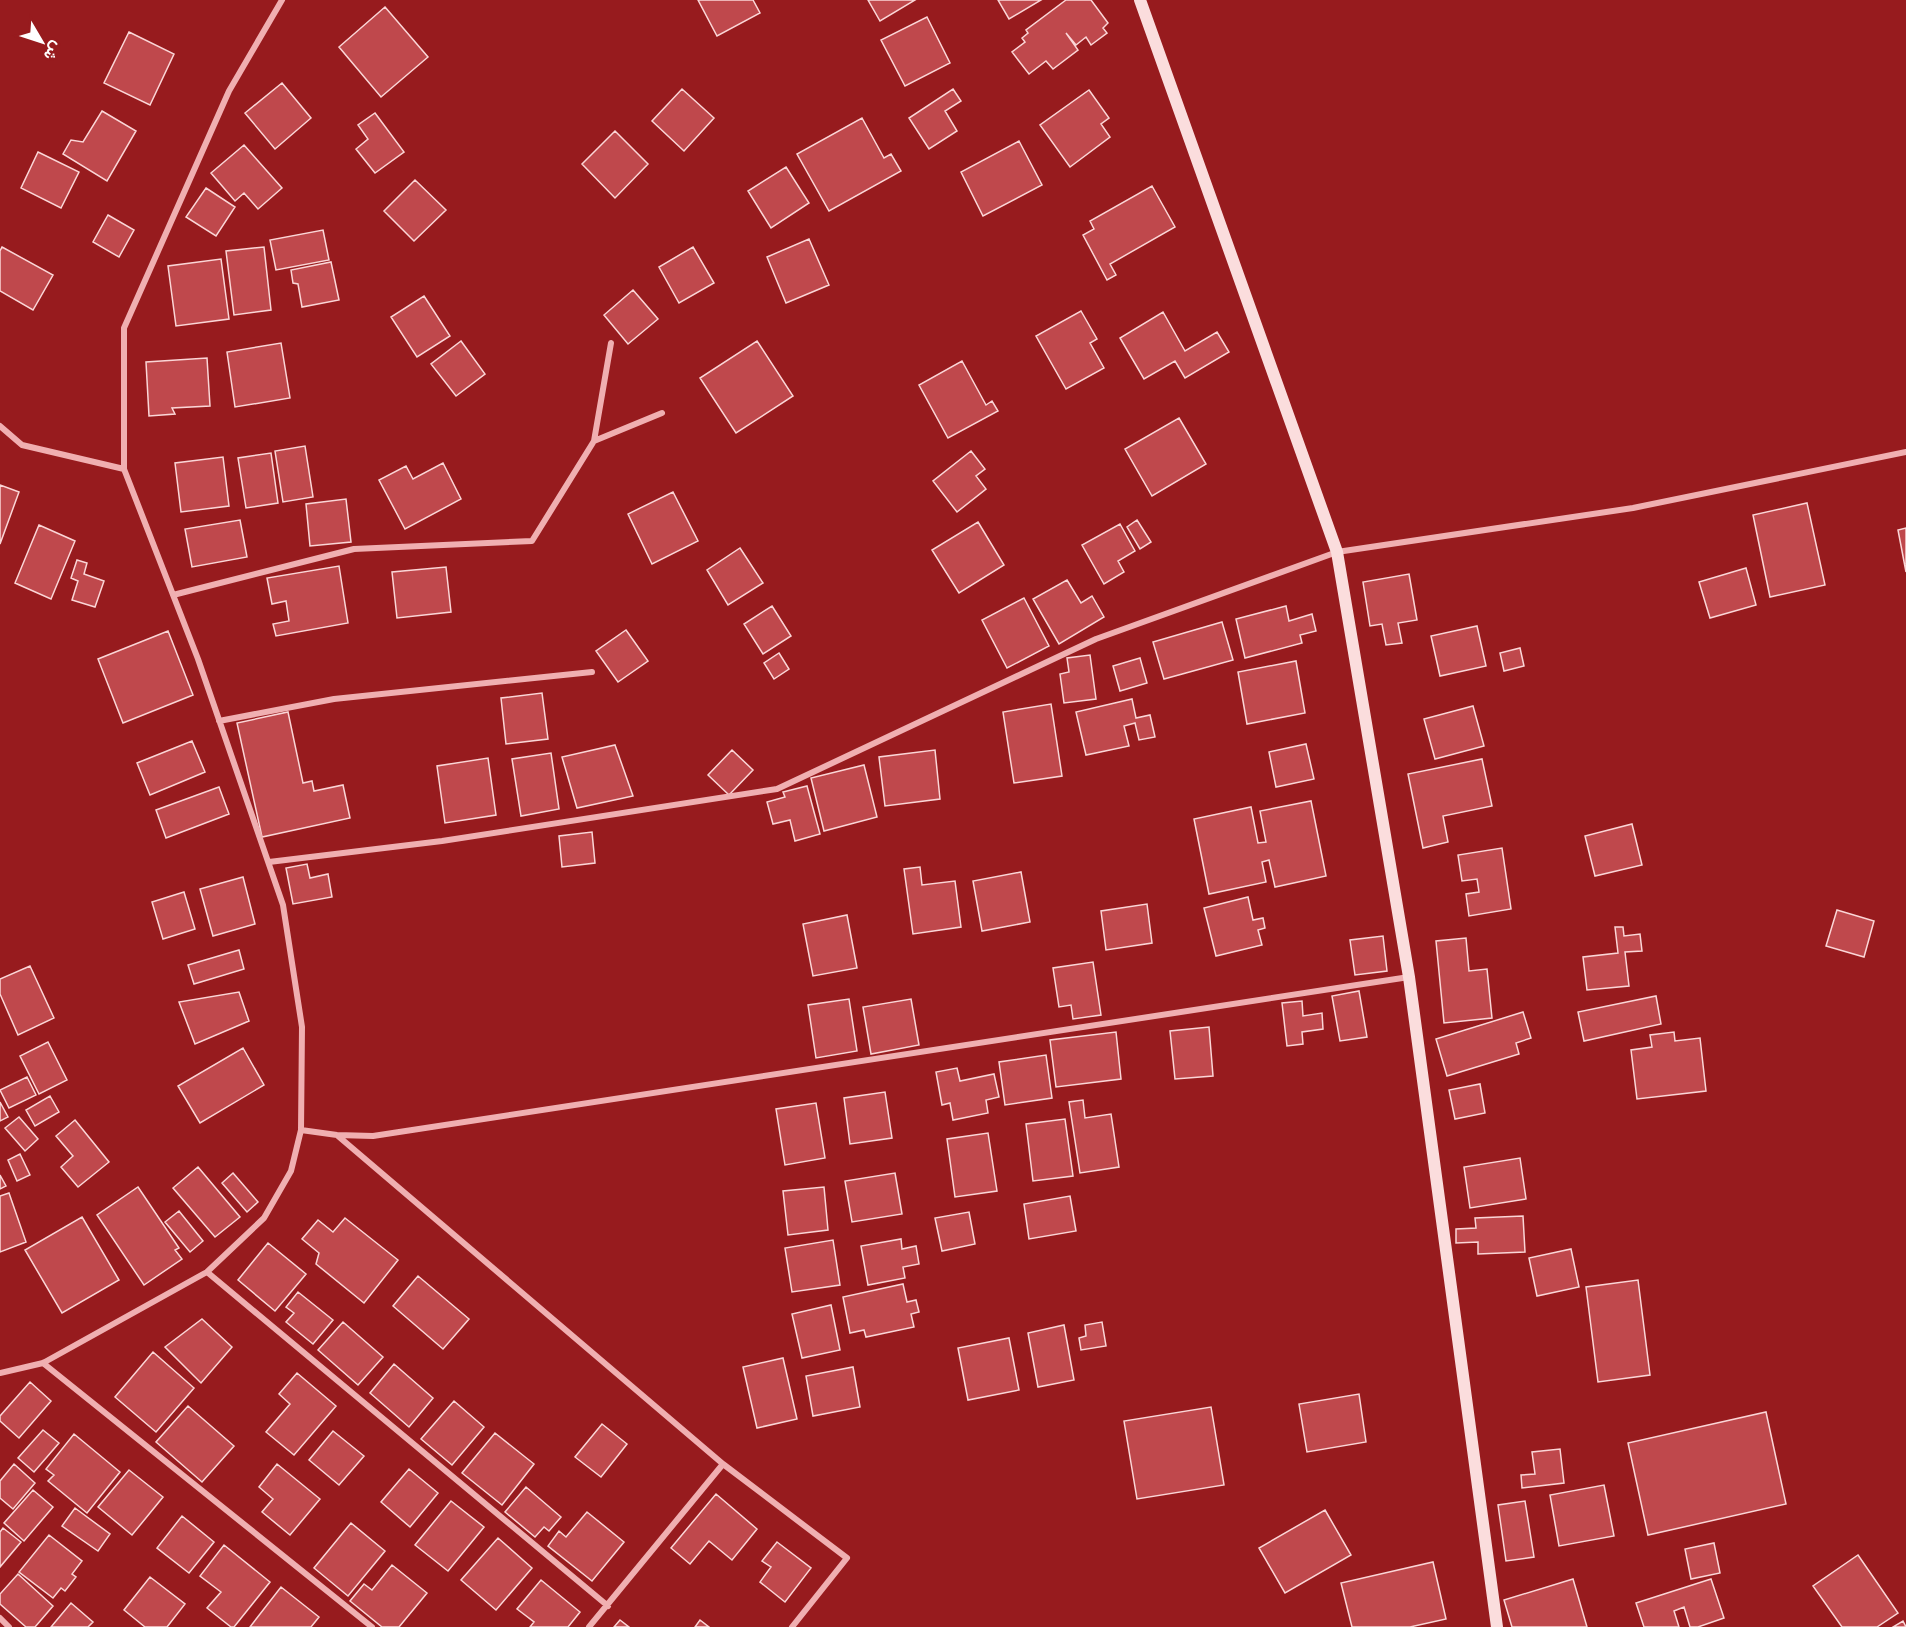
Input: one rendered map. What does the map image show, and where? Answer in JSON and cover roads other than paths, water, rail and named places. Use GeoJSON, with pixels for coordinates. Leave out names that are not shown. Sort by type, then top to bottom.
{"type":"FeatureCollection","features":[{"type":"Feature","properties":{"kind":"street"},"geometry":{"type":"LineString","coordinates":[[0,1373],[43,1363],[207,1272],[264,1218],[291,1171],[301,1130],[302,1028],[283,905],[219,721],[124,469],[124,328],[229,92],[282,0]]}},
{"type":"Feature","properties":{"kind":"street"},"geometry":{"type":"LineString","coordinates":[[1140,0],[1337,552],[1409,977],[1497,1627]]}},
{"type":"Feature","properties":{"kind":"street"},"geometry":{"type":"LineString","coordinates":[[173,595],[354,549],[532,541],[594,441],[611,343]]}},
{"type":"Feature","properties":{"kind":"street"},"geometry":{"type":"LineString","coordinates":[[594,441],[662,413]]}},
{"type":"Feature","properties":{"kind":"street"},"geometry":{"type":"LineString","coordinates":[[0,426],[22,445],[124,469]]}},
{"type":"Feature","properties":{"kind":"street"},"geometry":{"type":"LineString","coordinates":[[269,862],[454,840],[777,789],[1096,639],[1337,552],[1633,508],[1906,452]]}},
{"type":"Feature","properties":{"kind":"street"},"geometry":{"type":"LineString","coordinates":[[219,721],[334,699],[592,672]]}},
{"type":"Feature","properties":{"kind":"street"},"geometry":{"type":"LineString","coordinates":[[301,1130],[337,1135],[373,1136],[1409,977]]}},
{"type":"Feature","properties":{"kind":"street"},"geometry":{"type":"LineString","coordinates":[[337,1135],[723,1464],[847,1558],[792,1627]]}},
{"type":"Feature","properties":{"kind":"street"},"geometry":{"type":"LineString","coordinates":[[207,1272],[608,1606]]}},
{"type":"Feature","properties":{"kind":"street"},"geometry":{"type":"LineString","coordinates":[[43,1363],[372,1627]]}},
{"type":"Feature","properties":{"kind":"street"},"geometry":{"type":"LineString","coordinates":[[589,1627],[723,1464]]}},
{"type":"Feature","properties":{"kind":"street"},"geometry":{"type":"LineString","coordinates":[[0,1618],[9,1627]]}}]}
